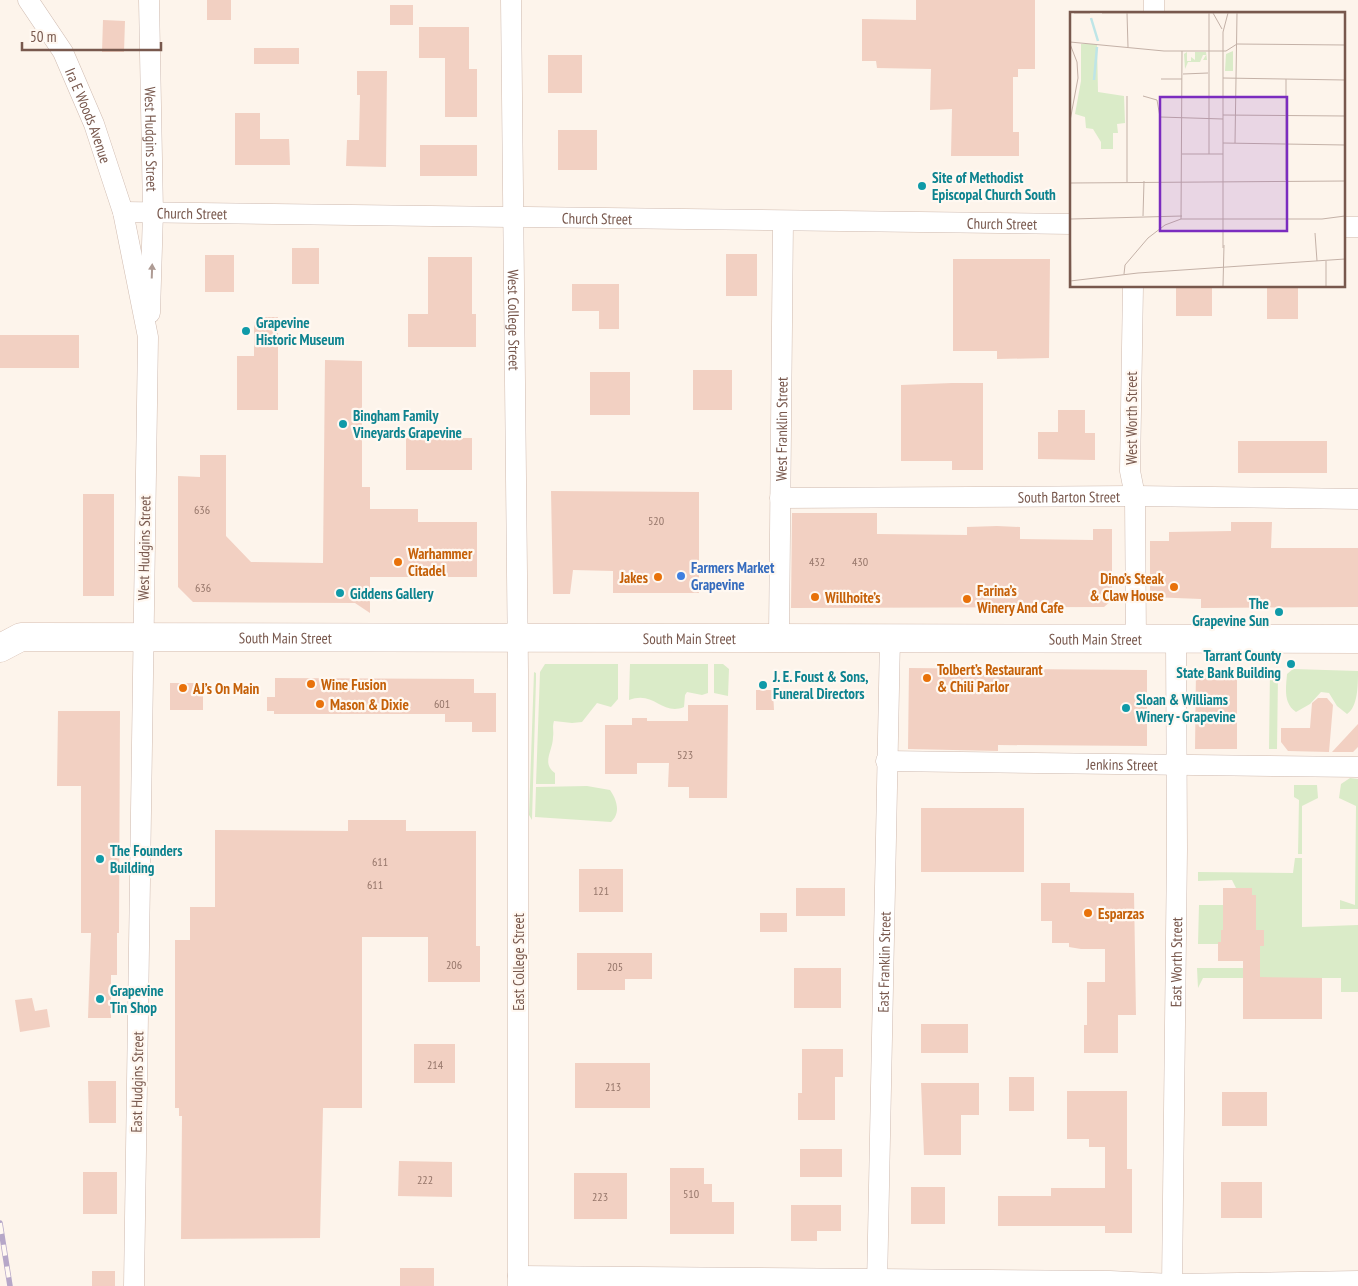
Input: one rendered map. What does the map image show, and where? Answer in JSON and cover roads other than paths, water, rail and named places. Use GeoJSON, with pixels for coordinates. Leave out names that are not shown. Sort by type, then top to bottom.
{"type":"FeatureCollection","features":[{"type":"Feature","properties":{"kind":"main road","name":"South Main Street"},"geometry":{"type":"LineString","coordinates":[[7,636],[518,639],[779,637],[1136,640],[1358,639]]}},
{"type":"Feature","properties":{"kind":"street","name":"Ira E Woods Avenue"},"geometry":{"type":"LineString","coordinates":[[28,0],[63,52],[94,124],[123,212]]}},
{"type":"Feature","properties":{"kind":"street","name":"West Hudgins Street"},"geometry":{"type":"LineString","coordinates":[[144,638],[148,338],[153,274],[149,0]]}},
{"type":"Feature","properties":{"kind":"street","name":"West College Street"},"geometry":{"type":"LineString","coordinates":[[511,0],[518,639]]}},
{"type":"Feature","properties":{"kind":"street","name":"Church Street"},"geometry":{"type":"LineString","coordinates":[[123,212],[1070,224]]}},
{"type":"Feature","properties":{"kind":"street","name":"West Hudgins Street"},"geometry":{"type":"LineString","coordinates":[[123,212],[148,338]]}},
{"type":"Feature","properties":{"kind":"street","name":"West Franklin Street"},"geometry":{"type":"LineString","coordinates":[[779,637],[783,221]]}},
{"type":"Feature","properties":{"kind":"street","name":"West Worth Street"},"geometry":{"type":"LineString","coordinates":[[1132,288],[1130,471],[1135,496],[1136,640]]}},
{"type":"Feature","properties":{"kind":"street","name":"South Barton Street"},"geometry":{"type":"LineString","coordinates":[[780,498],[1135,496],[1358,498]]}},
{"type":"Feature","properties":{"kind":"street","name":"East Hudgins Street"},"geometry":{"type":"LineString","coordinates":[[134,1286],[144,638]]}},
{"type":"Feature","properties":{"kind":"street","name":"East Franklin Street"},"geometry":{"type":"LineString","coordinates":[[877,1283],[886,761],[890,638]]}},
{"type":"Feature","properties":{"kind":"street","name":"East College Street"},"geometry":{"type":"LineString","coordinates":[[518,639],[518,1281]]}},
{"type":"Feature","properties":{"kind":"street","name":"East Worth Street"},"geometry":{"type":"LineString","coordinates":[[1172,1285],[1176,639]]}},
{"type":"Feature","properties":{"kind":"street","name":"Jenkins Street"},"geometry":{"type":"LineString","coordinates":[[886,761],[1358,767]]}},
{"type":"Feature","properties":{"kind":"street"},"geometry":{"type":"LineString","coordinates":[[518,1281],[877,1283],[1110,1281],[1172,1285],[1358,1281]]}},
{"type":"Feature","properties":{"kind":"railway"},"geometry":{"type":"LineString","coordinates":[[0,1223],[10,1286]]}},
{"type":"Feature","properties":{"kind":"place","name":"Site of Methodist Episcopal Church South"},"geometry":{"type":"Point","coordinates":[922,186]}},
{"type":"Feature","properties":{"kind":"place","name":"Grapevine Historic Museum"},"geometry":{"type":"Point","coordinates":[246,331]}},
{"type":"Feature","properties":{"kind":"place","name":"Bingham Family Vineyards Grapevine"},"geometry":{"type":"Point","coordinates":[343,424]}},
{"type":"Feature","properties":{"kind":"place","name":"Warhammer Citadel"},"geometry":{"type":"Point","coordinates":[398,562]}},
{"type":"Feature","properties":{"kind":"place","name":"Farmers Market Grapevine"},"geometry":{"type":"Point","coordinates":[681,576]}},
{"type":"Feature","properties":{"kind":"place","name":"Jakes"},"geometry":{"type":"Point","coordinates":[658,577]}},
{"type":"Feature","properties":{"kind":"place","name":"Dino’s Steak & Claw House"},"geometry":{"type":"Point","coordinates":[1174,587]}},
{"type":"Feature","properties":{"kind":"place","name":"Giddens Gallery"},"geometry":{"type":"Point","coordinates":[340,593]}},
{"type":"Feature","properties":{"kind":"place","name":"Willhoite’s"},"geometry":{"type":"Point","coordinates":[815,597]}},
{"type":"Feature","properties":{"kind":"place","name":"Farina’s Winery And Cafe"},"geometry":{"type":"Point","coordinates":[967,599]}},
{"type":"Feature","properties":{"kind":"place","name":"The Grapevine Sun"},"geometry":{"type":"Point","coordinates":[1279,612]}},
{"type":"Feature","properties":{"kind":"place","name":"Tarrant County State Bank Building"},"geometry":{"type":"Point","coordinates":[1291,664]}},
{"type":"Feature","properties":{"kind":"place","name":"Tolbert’s Restaurant & Chili Parlor"},"geometry":{"type":"Point","coordinates":[927,678]}},
{"type":"Feature","properties":{"kind":"place","name":"Wine Fusion"},"geometry":{"type":"Point","coordinates":[311,684]}},
{"type":"Feature","properties":{"kind":"place","name":"J. E. Foust & Sons, Funeral Directors"},"geometry":{"type":"Point","coordinates":[763,685]}},
{"type":"Feature","properties":{"kind":"place","name":"AJ’s On Main"},"geometry":{"type":"Point","coordinates":[183,688]}},
{"type":"Feature","properties":{"kind":"place","name":"Mason & Dixie"},"geometry":{"type":"Point","coordinates":[320,704]}},
{"type":"Feature","properties":{"kind":"place","name":"Sloan & Williams Winery - Grapevine"},"geometry":{"type":"Point","coordinates":[1126,708]}},
{"type":"Feature","properties":{"kind":"place","name":"The Founders Building"},"geometry":{"type":"Point","coordinates":[100,859]}},
{"type":"Feature","properties":{"kind":"place","name":"Esparzas"},"geometry":{"type":"Point","coordinates":[1088,913]}},
{"type":"Feature","properties":{"kind":"place","name":"Grapevine Tin Shop"},"geometry":{"type":"Point","coordinates":[100,999]}}]}
